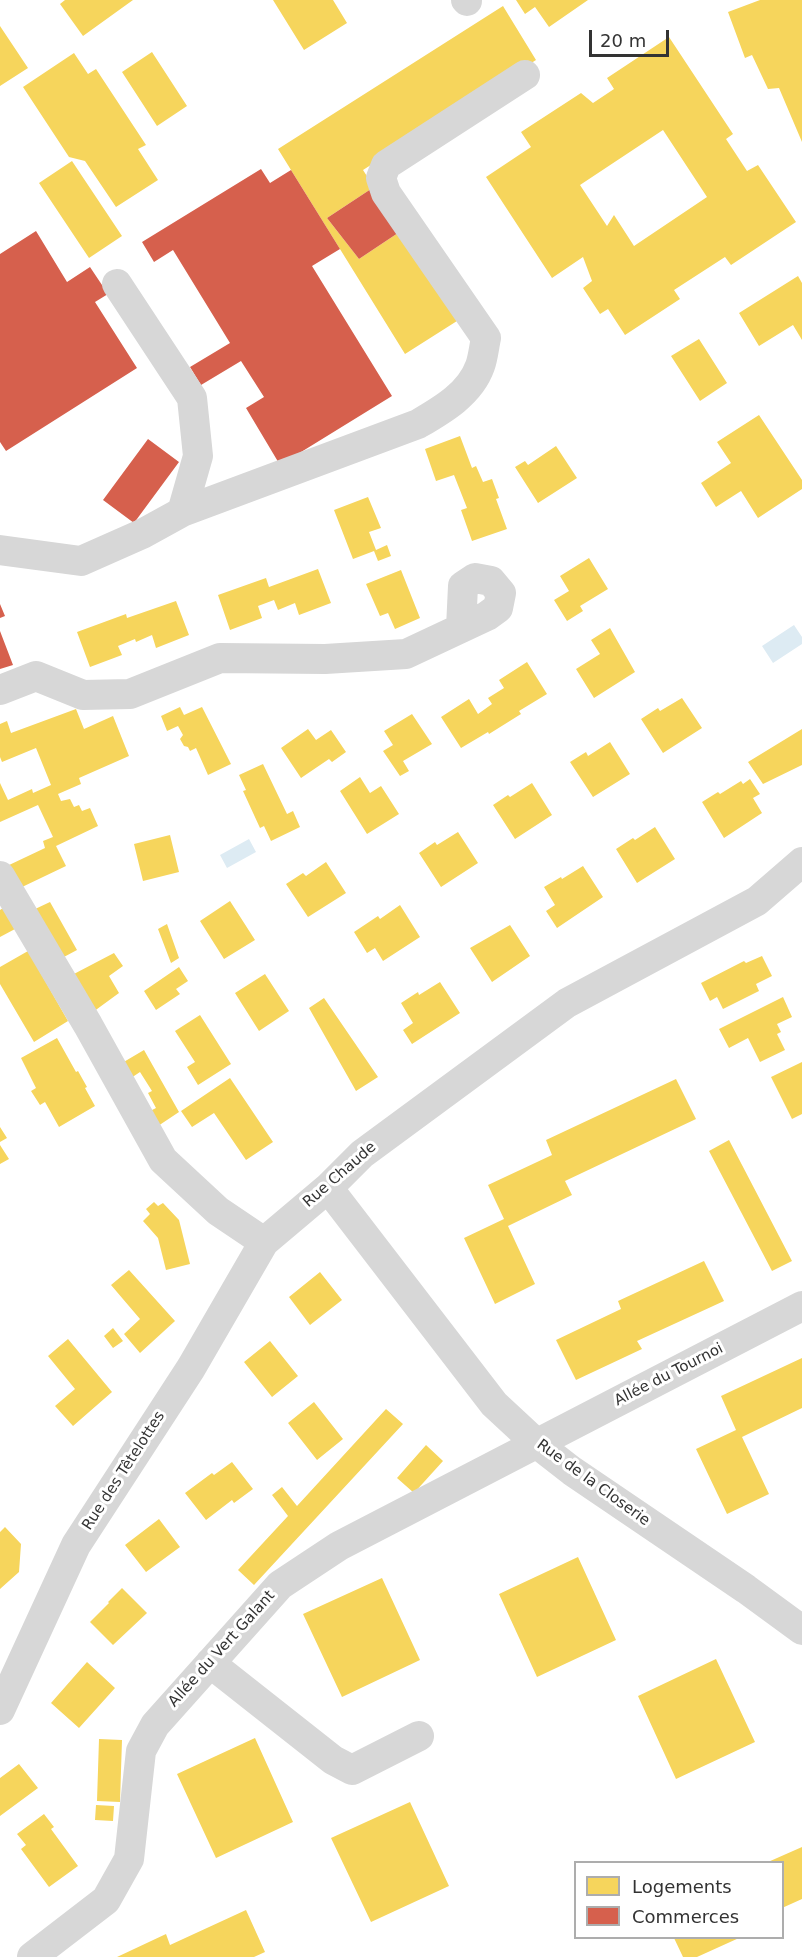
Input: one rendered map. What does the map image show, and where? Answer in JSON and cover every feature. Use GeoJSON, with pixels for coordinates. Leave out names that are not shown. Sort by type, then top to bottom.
{"type":"FeatureCollection","features":[{"type":"Feature","properties":{"kind":"street"},"geometry":{"type":"LineString","coordinates":[[0,550],[81,561],[142,534],[182,512],[418,424],[446,408],[469,387],[480,367],[486,338],[386,193],[381,178],[386,165],[525,75]]}},
{"type":"Feature","properties":{"kind":"street"},"geometry":{"type":"LineString","coordinates":[[117,284],[192,398],[198,456],[182,512]]}},
{"type":"Feature","properties":{"kind":"street"},"geometry":{"type":"LineString","coordinates":[[0,690],[36,676],[83,695],[130,694],[220,658],[325,659],[406,654],[461,628]]}},
{"type":"Feature","properties":{"kind":"street","name":"Rue Chaude"},"geometry":{"type":"LineString","coordinates":[[264,1242],[328,1188],[362,1154],[567,1003],[757,900],[802,862]]}},
{"type":"Feature","properties":{"kind":"street"},"geometry":{"type":"LineString","coordinates":[[2,883],[88,1025],[164,1160],[218,1211],[264,1242]]}},
{"type":"Feature","properties":{"kind":"street","name":"Rue de la Closerie"},"geometry":{"type":"LineString","coordinates":[[328,1188],[494,1404],[536,1443],[572,1471],[746,1589],[802,1630]]}},
{"type":"Feature","properties":{"kind":"street","name":"Rue des Têtelottes"},"geometry":{"type":"LineString","coordinates":[[0,1710],[76,1545],[190,1368],[264,1242]]}},
{"type":"Feature","properties":{"kind":"street","name":"Allée du Tournoi"},"geometry":{"type":"LineString","coordinates":[[536,1443],[802,1306]]}},
{"type":"Feature","properties":{"kind":"street","name":"Allée du Vert Galant"},"geometry":{"type":"LineString","coordinates":[[33,1957],[106,1900],[129,1859],[141,1751],[155,1725],[280,1585],[339,1546],[536,1443]]}},
{"type":"Feature","properties":{"kind":"street"},"geometry":{"type":"LineString","coordinates":[[210,1663],[333,1760],[352,1770],[419,1736]]}},
{"type":"Feature","properties":{"kind":"shaded area"},"geometry":{"type":"Polygon","coordinates":[[[794,625],[802,637],[802,644],[773,663],[762,646],[794,625]]]}},
{"type":"Feature","properties":{"kind":"shaded area"},"geometry":{"type":"Polygon","coordinates":[[[249,839],[256,852],[227,868],[220,855],[249,839]]]}},
{"type":"Feature","properties":{"kind":"building: Logements"},"geometry":{"type":"Polygon","coordinates":[[[65,0],[133,0],[83,36],[60,4],[65,0]]]}},
{"type":"Feature","properties":{"kind":"building: Logements"},"geometry":{"type":"Polygon","coordinates":[[[273,0],[333,0],[347,23],[304,50],[273,0]]]}},
{"type":"Feature","properties":{"kind":"building: Logements"},"geometry":{"type":"Polygon","coordinates":[[[516,0],[588,0],[549,27],[535,7],[525,14],[516,0]]]}},
{"type":"Feature","properties":{"kind":"building: Logements"},"geometry":{"type":"Polygon","coordinates":[[[760,0],[802,0],[802,142],[779,88],[768,89],[752,55],[745,58],[728,12],[760,0]]]}},
{"type":"Feature","properties":{"kind":"building: Logements"},"geometry":{"type":"Polygon","coordinates":[[[503,6],[536,60],[363,170],[374,187],[327,218],[359,259],[401,231],[457,321],[405,354],[278,149],[503,6]]]}},
{"type":"Feature","properties":{"kind":"building: Logements"},"geometry":{"type":"Polygon","coordinates":[[[0,26],[28,68],[0,86],[0,26]]]}},
{"type":"Feature","properties":{"kind":"building: Logements"},"geometry":{"type":"Polygon","coordinates":[[[669,37],[733,134],[726,139],[747,171],[758,165],[796,222],[731,265],[725,257],[674,290],[680,299],[625,335],[608,309],[600,314],[583,288],[592,281],[583,257],[552,278],[486,177],[531,147],[521,132],[581,93],[593,103],[614,89],[607,78],[669,37]],[[663,130],[580,185],[607,226],[614,215],[634,246],[707,197],[663,130]]]}},
{"type":"Feature","properties":{"kind":"building: Logements"},"geometry":{"type":"Polygon","coordinates":[[[152,52],[187,106],[157,126],[122,72],[152,52]]]}},
{"type":"Feature","properties":{"kind":"building: Logements"},"geometry":{"type":"Polygon","coordinates":[[[74,53],[88,74],[96,69],[146,145],[138,149],[158,180],[116,207],[85,161],[69,157],[23,87],[74,53]]]}},
{"type":"Feature","properties":{"kind":"building: Logements"},"geometry":{"type":"Polygon","coordinates":[[[72,161],[122,236],[89,258],[39,183],[72,161]]]}},
{"type":"Feature","properties":{"kind":"building: Logements"},"geometry":{"type":"Polygon","coordinates":[[[798,276],[802,283],[802,340],[793,325],[759,346],[739,313],[798,276]]]}},
{"type":"Feature","properties":{"kind":"building: Logements"},"geometry":{"type":"Polygon","coordinates":[[[699,339],[727,383],[700,401],[671,356],[699,339]]]}},
{"type":"Feature","properties":{"kind":"building: Logements"},"geometry":{"type":"Polygon","coordinates":[[[759,415],[802,480],[802,489],[758,518],[741,491],[716,507],[701,483],[731,463],[717,442],[759,415]]]}},
{"type":"Feature","properties":{"kind":"building: Logements"},"geometry":{"type":"Polygon","coordinates":[[[460,436],[472,468],[476,466],[483,482],[492,479],[499,498],[496,499],[507,529],[472,541],[461,510],[467,508],[454,475],[436,481],[425,449],[460,436]]]}},
{"type":"Feature","properties":{"kind":"building: Logements"},"geometry":{"type":"Polygon","coordinates":[[[556,446],[577,478],[538,503],[515,467],[525,461],[528,465],[556,446]]]}},
{"type":"Feature","properties":{"kind":"building: Logements"},"geometry":{"type":"Polygon","coordinates":[[[368,497],[381,528],[369,532],[376,550],[387,545],[391,556],[378,561],[374,551],[353,559],[334,510],[368,497]]]}},
{"type":"Feature","properties":{"kind":"building: Logements"},"geometry":{"type":"Polygon","coordinates":[[[589,558],[608,589],[580,606],[583,611],[567,621],[554,600],[569,591],[560,576],[589,558]]]}},
{"type":"Feature","properties":{"kind":"building: Logements"},"geometry":{"type":"Polygon","coordinates":[[[318,569],[331,603],[299,615],[295,603],[278,610],[274,600],[258,606],[262,618],[230,630],[218,595],[266,578],[269,587],[318,569]]]}},
{"type":"Feature","properties":{"kind":"building: Logements"},"geometry":{"type":"Polygon","coordinates":[[[401,570],[420,618],[395,629],[388,613],[380,616],[366,584],[401,570]]]}},
{"type":"Feature","properties":{"kind":"building: Logements"},"geometry":{"type":"Polygon","coordinates":[[[176,601],[189,635],[156,648],[152,635],[136,642],[135,639],[118,646],[122,655],[90,667],[77,632],[126,614],[127,618],[176,601]]]}},
{"type":"Feature","properties":{"kind":"building: Logements"},"geometry":{"type":"Polygon","coordinates":[[[610,628],[635,672],[594,698],[576,669],[600,654],[591,640],[610,628]]]}},
{"type":"Feature","properties":{"kind":"building: Logements"},"geometry":{"type":"Polygon","coordinates":[[[527,662],[547,694],[519,711],[521,714],[461,748],[441,717],[469,699],[478,714],[492,704],[488,698],[504,688],[499,680],[527,662]]]}},
{"type":"Feature","properties":{"kind":"building: Logements"},"geometry":{"type":"Polygon","coordinates":[[[682,698],[702,728],[663,753],[641,719],[658,708],[660,711],[682,698]]]}},
{"type":"Feature","properties":{"kind":"building: Logements"},"geometry":{"type":"Polygon","coordinates":[[[180,707],[184,715],[202,707],[231,764],[208,775],[196,748],[190,751],[184,746],[180,739],[183,735],[178,726],[167,731],[161,716],[180,707]]]}},
{"type":"Feature","properties":{"kind":"building: Logements"},"geometry":{"type":"Polygon","coordinates":[[[76,709],[84,729],[113,716],[129,756],[79,778],[81,784],[58,794],[61,801],[70,799],[74,807],[79,805],[82,811],[90,808],[98,826],[56,846],[66,866],[20,888],[7,866],[45,848],[43,841],[53,837],[38,805],[0,822],[0,783],[8,800],[32,789],[33,793],[51,785],[36,748],[2,762],[0,724],[7,721],[11,733],[76,709]]]}},
{"type":"Feature","properties":{"kind":"building: Logements"},"geometry":{"type":"Polygon","coordinates":[[[412,714],[432,744],[403,761],[409,771],[400,776],[383,751],[393,745],[384,731],[412,714]]]}},
{"type":"Feature","properties":{"kind":"building: Logements"},"geometry":{"type":"Polygon","coordinates":[[[308,729],[316,740],[331,730],[346,752],[332,762],[329,759],[301,778],[281,748],[308,729]]]}},
{"type":"Feature","properties":{"kind":"building: Logements"},"geometry":{"type":"Polygon","coordinates":[[[802,729],[802,765],[763,784],[748,762],[802,729]]]}},
{"type":"Feature","properties":{"kind":"building: Logements"},"geometry":{"type":"Polygon","coordinates":[[[610,742],[630,774],[593,797],[570,762],[586,752],[588,756],[610,742]]]}},
{"type":"Feature","properties":{"kind":"building: Logements"},"geometry":{"type":"Polygon","coordinates":[[[263,764],[287,814],[293,811],[300,827],[271,841],[264,826],[260,828],[243,791],[246,790],[239,775],[263,764]]]}},
{"type":"Feature","properties":{"kind":"building: Logements"},"geometry":{"type":"Polygon","coordinates":[[[360,777],[370,793],[381,786],[399,814],[367,834],[340,791],[360,777]]]}},
{"type":"Feature","properties":{"kind":"building: Logements"},"geometry":{"type":"Polygon","coordinates":[[[750,779],[760,794],[753,798],[762,813],[724,838],[702,802],[718,792],[720,794],[741,781],[743,784],[750,779]]]}},
{"type":"Feature","properties":{"kind":"building: Logements"},"geometry":{"type":"Polygon","coordinates":[[[532,783],[552,815],[515,839],[493,805],[532,783]]]}},
{"type":"Feature","properties":{"kind":"building: Logements"},"geometry":{"type":"Polygon","coordinates":[[[655,827],[675,859],[637,883],[616,849],[655,827]]]}},
{"type":"Feature","properties":{"kind":"building: Logements"},"geometry":{"type":"Polygon","coordinates":[[[458,832],[478,863],[441,887],[419,853],[435,842],[437,845],[458,832]]]}},
{"type":"Feature","properties":{"kind":"building: Logements"},"geometry":{"type":"Polygon","coordinates":[[[170,835],[179,872],[143,881],[134,844],[170,835]]]}},
{"type":"Feature","properties":{"kind":"building: Logements"},"geometry":{"type":"Polygon","coordinates":[[[326,862],[346,893],[308,917],[286,884],[303,873],[306,876],[326,862]]]}},
{"type":"Feature","properties":{"kind":"building: Logements"},"geometry":{"type":"Polygon","coordinates":[[[583,866],[603,897],[557,928],[546,911],[555,905],[544,887],[583,866]]]}},
{"type":"Feature","properties":{"kind":"building: Logements"},"geometry":{"type":"Polygon","coordinates":[[[230,901],[255,940],[224,959],[200,921],[230,901]]]}},
{"type":"Feature","properties":{"kind":"building: Logements"},"geometry":{"type":"Polygon","coordinates":[[[50,902],[77,950],[62,958],[33,910],[50,902]]]}},
{"type":"Feature","properties":{"kind":"building: Logements"},"geometry":{"type":"Polygon","coordinates":[[[400,905],[420,937],[383,961],[375,948],[367,953],[354,932],[378,916],[380,919],[400,905]]]}},
{"type":"Feature","properties":{"kind":"building: Logements"},"geometry":{"type":"Polygon","coordinates":[[[3,908],[15,929],[0,937],[0,910],[3,908]]]}},
{"type":"Feature","properties":{"kind":"building: Logements"},"geometry":{"type":"Polygon","coordinates":[[[167,924],[179,958],[171,963],[158,929],[167,924]]]}},
{"type":"Feature","properties":{"kind":"building: Logements"},"geometry":{"type":"Polygon","coordinates":[[[510,925],[530,956],[492,982],[470,948],[510,925]]]}},
{"type":"Feature","properties":{"kind":"building: Logements"},"geometry":{"type":"Polygon","coordinates":[[[28,951],[68,1021],[34,1042],[0,984],[0,967],[28,951]]]}},
{"type":"Feature","properties":{"kind":"building: Logements"},"geometry":{"type":"Polygon","coordinates":[[[114,953],[123,966],[109,976],[119,993],[93,1012],[72,975],[114,953]]]}},
{"type":"Feature","properties":{"kind":"building: Logements"},"geometry":{"type":"Polygon","coordinates":[[[762,956],[772,976],[756,984],[759,991],[723,1009],[717,997],[710,1001],[701,983],[744,961],[746,963],[762,956]]]}},
{"type":"Feature","properties":{"kind":"building: Logements"},"geometry":{"type":"Polygon","coordinates":[[[179,967],[188,981],[176,989],[180,994],[156,1010],[144,991],[179,967]]]}},
{"type":"Feature","properties":{"kind":"building: Logements"},"geometry":{"type":"Polygon","coordinates":[[[265,974],[289,1011],[259,1031],[235,993],[265,974]]]}},
{"type":"Feature","properties":{"kind":"building: Logements"},"geometry":{"type":"Polygon","coordinates":[[[440,982],[460,1013],[412,1044],[403,1030],[413,1023],[401,1003],[440,982]]]}},
{"type":"Feature","properties":{"kind":"building: Logements"},"geometry":{"type":"Polygon","coordinates":[[[783,997],[792,1017],[777,1024],[781,1032],[777,1034],[785,1050],[760,1062],[748,1038],[729,1048],[719,1029],[783,997]]]}},
{"type":"Feature","properties":{"kind":"building: Logements"},"geometry":{"type":"Polygon","coordinates":[[[324,998],[378,1077],[356,1091],[309,1008],[324,998]]]}},
{"type":"Feature","properties":{"kind":"building: Logements"},"geometry":{"type":"Polygon","coordinates":[[[200,1015],[231,1064],[198,1085],[187,1067],[195,1062],[175,1031],[200,1015]]]}},
{"type":"Feature","properties":{"kind":"building: Logements"},"geometry":{"type":"Polygon","coordinates":[[[57,1038],[87,1087],[85,1088],[95,1106],[59,1127],[45,1102],[40,1105],[31,1091],[36,1088],[21,1058],[57,1038]]]}},
{"type":"Feature","properties":{"kind":"building: Logements"},"geometry":{"type":"Polygon","coordinates":[[[144,1050],[179,1112],[158,1126],[150,1111],[156,1108],[148,1093],[152,1091],[140,1072],[131,1078],[122,1063],[144,1050]]]}},
{"type":"Feature","properties":{"kind":"building: Logements"},"geometry":{"type":"Polygon","coordinates":[[[802,1062],[802,1114],[792,1119],[771,1077],[802,1062]]]}},
{"type":"Feature","properties":{"kind":"building: Logements"},"geometry":{"type":"Polygon","coordinates":[[[230,1078],[273,1142],[246,1160],[214,1113],[192,1127],[181,1111],[230,1078]]]}},
{"type":"Feature","properties":{"kind":"building: Logements"},"geometry":{"type":"Polygon","coordinates":[[[676,1079],[696,1119],[565,1181],[572,1195],[508,1226],[535,1284],[495,1304],[464,1238],[504,1219],[488,1185],[552,1155],[546,1140],[676,1079]]]}},
{"type":"Feature","properties":{"kind":"building: Logements"},"geometry":{"type":"Polygon","coordinates":[[[0,1127],[7,1138],[0,1142],[0,1127]]]}},
{"type":"Feature","properties":{"kind":"building: Logements"},"geometry":{"type":"Polygon","coordinates":[[[729,1140],[792,1261],[772,1271],[709,1151],[729,1140]]]}},
{"type":"Feature","properties":{"kind":"building: Logements"},"geometry":{"type":"Polygon","coordinates":[[[0,1145],[9,1159],[0,1164],[0,1145]]]}},
{"type":"Feature","properties":{"kind":"building: Logements"},"geometry":{"type":"Polygon","coordinates":[[[154,1202],[158,1206],[163,1203],[179,1220],[190,1264],[166,1270],[158,1238],[143,1221],[150,1214],[146,1209],[154,1202]]]}},
{"type":"Feature","properties":{"kind":"building: Logements"},"geometry":{"type":"Polygon","coordinates":[[[704,1261],[724,1301],[637,1341],[642,1349],[576,1380],[556,1340],[621,1309],[618,1301],[704,1261]]]}},
{"type":"Feature","properties":{"kind":"building: Logements"},"geometry":{"type":"Polygon","coordinates":[[[129,1270],[175,1321],[140,1353],[124,1334],[140,1319],[111,1285],[129,1270]]]}},
{"type":"Feature","properties":{"kind":"building: Logements"},"geometry":{"type":"Polygon","coordinates":[[[320,1272],[342,1300],[310,1325],[289,1297],[320,1272]]]}},
{"type":"Feature","properties":{"kind":"building: Logements"},"geometry":{"type":"Polygon","coordinates":[[[113,1328],[123,1341],[113,1348],[104,1336],[113,1328]]]}},
{"type":"Feature","properties":{"kind":"building: Logements"},"geometry":{"type":"Polygon","coordinates":[[[68,1339],[112,1392],[73,1426],[55,1406],[75,1389],[48,1356],[68,1339]]]}},
{"type":"Feature","properties":{"kind":"building: Logements"},"geometry":{"type":"Polygon","coordinates":[[[270,1341],[298,1376],[272,1397],[244,1362],[270,1341]]]}},
{"type":"Feature","properties":{"kind":"building: Logements"},"geometry":{"type":"Polygon","coordinates":[[[802,1358],[802,1408],[742,1437],[769,1494],[727,1514],[696,1449],[736,1430],[721,1396],[802,1358]]]}},
{"type":"Feature","properties":{"kind":"building: Logements"},"geometry":{"type":"Polygon","coordinates":[[[314,1402],[343,1439],[317,1460],[288,1423],[314,1402]]]}},
{"type":"Feature","properties":{"kind":"building: Logements"},"geometry":{"type":"Polygon","coordinates":[[[386,1409],[403,1424],[254,1585],[238,1570],[288,1516],[272,1495],[282,1487],[297,1506],[386,1409]]]}},
{"type":"Feature","properties":{"kind":"building: Logements"},"geometry":{"type":"Polygon","coordinates":[[[426,1445],[443,1461],[414,1493],[397,1478],[426,1445]]]}},
{"type":"Feature","properties":{"kind":"building: Logements"},"geometry":{"type":"Polygon","coordinates":[[[232,1462],[253,1489],[234,1503],[232,1500],[206,1520],[185,1493],[212,1473],[214,1475],[232,1462]]]}},
{"type":"Feature","properties":{"kind":"building: Logements"},"geometry":{"type":"Polygon","coordinates":[[[159,1519],[180,1547],[146,1572],[125,1545],[159,1519]]]}},
{"type":"Feature","properties":{"kind":"building: Logements"},"geometry":{"type":"Polygon","coordinates":[[[5,1527],[21,1544],[19,1572],[0,1589],[0,1532],[5,1527]]]}},
{"type":"Feature","properties":{"kind":"building: Logements"},"geometry":{"type":"Polygon","coordinates":[[[578,1557],[616,1640],[537,1677],[499,1594],[578,1557]]]}},
{"type":"Feature","properties":{"kind":"building: Logements"},"geometry":{"type":"Polygon","coordinates":[[[382,1578],[420,1660],[342,1697],[303,1614],[382,1578]]]}},
{"type":"Feature","properties":{"kind":"building: Logements"},"geometry":{"type":"Polygon","coordinates":[[[122,1588],[147,1613],[113,1645],[90,1622],[122,1588]]]}},
{"type":"Feature","properties":{"kind":"building: Logements"},"geometry":{"type":"Polygon","coordinates":[[[716,1659],[755,1742],[676,1779],[638,1696],[716,1659]]]}},
{"type":"Feature","properties":{"kind":"building: Logements"},"geometry":{"type":"Polygon","coordinates":[[[87,1662],[115,1688],[79,1728],[51,1703],[87,1662]]]}},
{"type":"Feature","properties":{"kind":"building: Logements"},"geometry":{"type":"Polygon","coordinates":[[[255,1738],[293,1822],[216,1858],[177,1774],[255,1738]]]}},
{"type":"Feature","properties":{"kind":"building: Logements"},"geometry":{"type":"Polygon","coordinates":[[[99,1739],[122,1740],[120,1802],[97,1801],[99,1739]]]}},
{"type":"Feature","properties":{"kind":"building: Logements"},"geometry":{"type":"Polygon","coordinates":[[[19,1764],[38,1788],[0,1816],[0,1778],[19,1764]]]}},
{"type":"Feature","properties":{"kind":"building: Logements"},"geometry":{"type":"Polygon","coordinates":[[[410,1802],[449,1886],[371,1922],[331,1838],[410,1802]]]}},
{"type":"Feature","properties":{"kind":"building: Logements"},"geometry":{"type":"Polygon","coordinates":[[[96,1805],[114,1806],[113,1821],[95,1820],[96,1805]]]}},
{"type":"Feature","properties":{"kind":"building: Logements"},"geometry":{"type":"Polygon","coordinates":[[[44,1814],[54,1827],[51,1829],[78,1866],[49,1887],[21,1849],[26,1845],[17,1834],[44,1814]]]}},
{"type":"Feature","properties":{"kind":"building: Logements"},"geometry":{"type":"Polygon","coordinates":[[[802,1847],[802,1899],[784,1907],[784,1861],[770,1861],[802,1847]]]}},
{"type":"Feature","properties":{"kind":"building: Logements"},"geometry":{"type":"Polygon","coordinates":[[[246,1910],[265,1952],[254,1957],[117,1957],[166,1934],[170,1945],[246,1910]]]}},
{"type":"Feature","properties":{"kind":"building: Logements"},"geometry":{"type":"Polygon","coordinates":[[[674,1939],[737,1939],[697,1957],[683,1957],[674,1939]]]}},
{"type":"Feature","properties":{"kind":"building: Commerces"},"geometry":{"type":"Polygon","coordinates":[[[261,169],[270,183],[291,170],[340,249],[312,266],[392,396],[280,465],[246,408],[264,397],[241,361],[201,385],[190,367],[230,343],[173,250],[154,262],[142,242],[261,169]]]}},
{"type":"Feature","properties":{"kind":"building: Commerces"},"geometry":{"type":"Polygon","coordinates":[[[374,187],[401,231],[359,259],[327,218],[374,187]]]}},
{"type":"Feature","properties":{"kind":"building: Commerces"},"geometry":{"type":"Polygon","coordinates":[[[36,231],[67,282],[90,267],[108,294],[95,302],[137,368],[6,451],[0,442],[0,254],[36,231]]]}},
{"type":"Feature","properties":{"kind":"building: Commerces"},"geometry":{"type":"Polygon","coordinates":[[[148,439],[179,462],[134,523],[103,500],[148,439]]]}},
{"type":"Feature","properties":{"kind":"building: Commerces"},"geometry":{"type":"Polygon","coordinates":[[[0,604],[5,616],[0,618],[0,604]]]}},
{"type":"Feature","properties":{"kind":"building: Commerces"},"geometry":{"type":"Polygon","coordinates":[[[0,631],[13,665],[0,669],[0,631]]]}}]}
